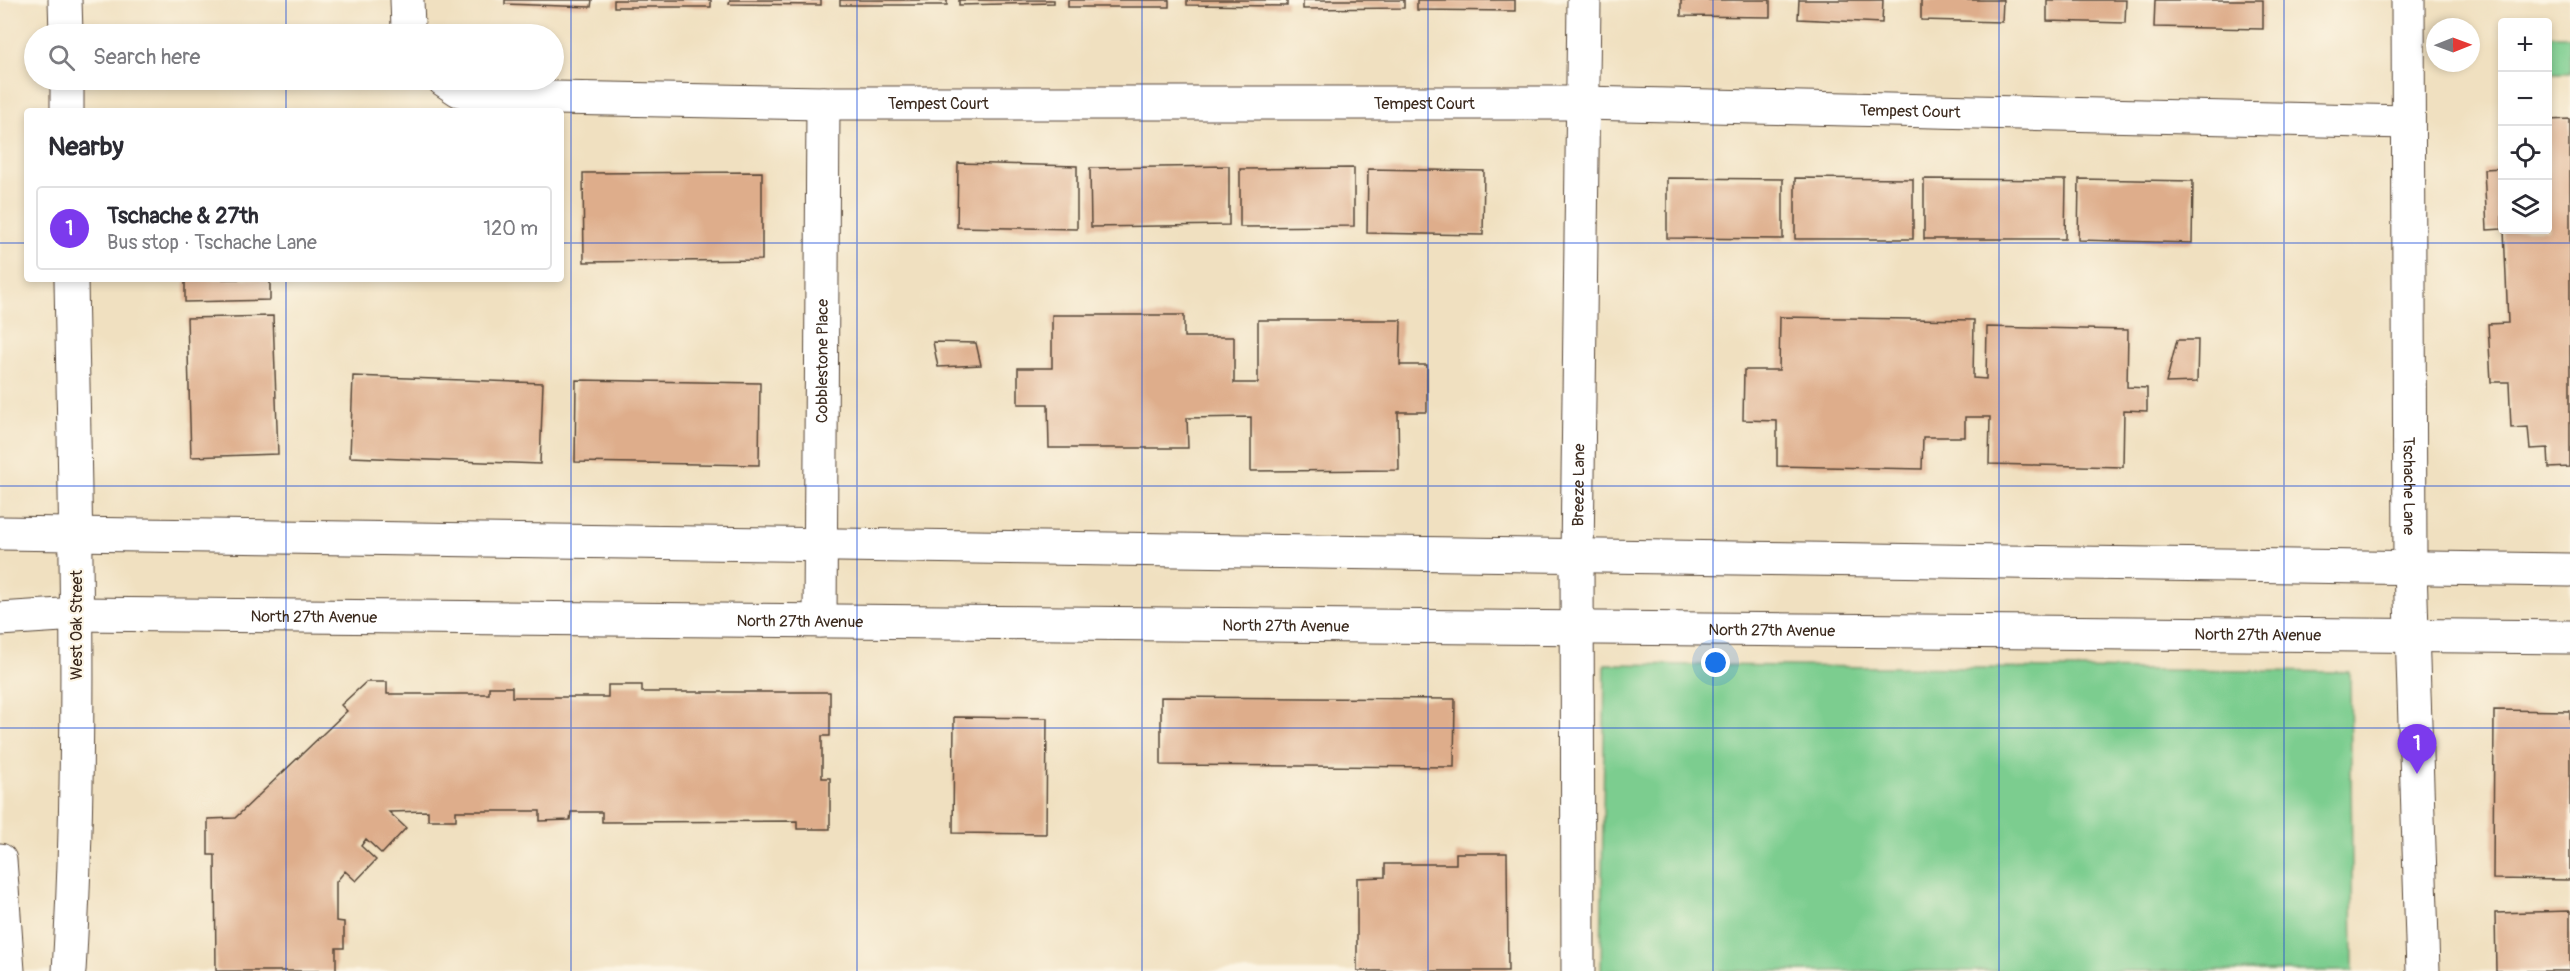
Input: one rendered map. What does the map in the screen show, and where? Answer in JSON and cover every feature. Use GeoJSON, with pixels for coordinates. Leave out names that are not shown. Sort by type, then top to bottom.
{"type":"FeatureCollection","features":[{"type":"Feature","properties":{"kind":"street"},"geometry":{"type":"LineString","coordinates":[[65,0],[66,24]]}},
{"type":"Feature","properties":{"kind":"street"},"geometry":{"type":"LineString","coordinates":[[407,0],[408,24]]}},
{"type":"Feature","properties":{"kind":"street","name":"Breeze Lane"},"geometry":{"type":"LineString","coordinates":[[1578,971],[1577,557],[1584,0]]}},
{"type":"Feature","properties":{"kind":"street","name":"Tschache Lane"},"geometry":{"type":"LineString","coordinates":[[2408,0],[2410,568],[2423,971]]}},
{"type":"Feature","properties":{"kind":"street"},"geometry":{"type":"LineString","coordinates":[[67,90],[67,108]]}},
{"type":"Feature","properties":{"kind":"street","name":"Tempest Court"},"geometry":{"type":"LineString","coordinates":[[459,90],[495,97],[823,103],[1583,103],[2407,122]]}},
{"type":"Feature","properties":{"kind":"street","name":"Cobblestone Place"},"geometry":{"type":"LineString","coordinates":[[820,621],[823,103]]}},
{"type":"Feature","properties":{"kind":"street","name":"West Oak Street"},"geometry":{"type":"LineString","coordinates":[[69,971],[73,906],[77,614],[70,282]]}},
{"type":"Feature","properties":{"kind":"street"},"geometry":{"type":"LineString","coordinates":[[0,533],[2570,570]]}},
{"type":"Feature","properties":{"kind":"street","name":"North 27th Avenue"},"geometry":{"type":"LineString","coordinates":[[0,620],[77,614],[2570,637]]}},
{"type":"Feature","properties":{"kind":"street"},"geometry":{"type":"LineString","coordinates":[[0,860],[8,971]]}},
{"type":"Feature","properties":{"kind":"green space"},"geometry":{"type":"Polygon","coordinates":[[[2552,36],[2570,36],[2570,73],[2552,73],[2552,36]]]}},
{"type":"Feature","properties":{"kind":"green space"},"geometry":{"type":"Polygon","coordinates":[[[1605,664],[2350,672],[2353,971],[1601,971],[1605,664]]]}},
{"type":"Feature","properties":{"kind":"building"},"geometry":{"type":"Polygon","coordinates":[[[505,0],[592,0],[591,7],[505,4],[505,0]]]}},
{"type":"Feature","properties":{"kind":"building"},"geometry":{"type":"Polygon","coordinates":[[[614,0],[711,0],[711,7],[614,7],[614,0]]]}},
{"type":"Feature","properties":{"kind":"building"},"geometry":{"type":"Polygon","coordinates":[[[730,0],[821,0],[821,5],[729,4],[730,0]]]}},
{"type":"Feature","properties":{"kind":"building"},"geometry":{"type":"Polygon","coordinates":[[[840,0],[947,0],[947,5],[840,5],[840,0]]]}},
{"type":"Feature","properties":{"kind":"building"},"geometry":{"type":"Polygon","coordinates":[[[959,0],[1054,0],[1054,3],[959,5],[959,0]]]}},
{"type":"Feature","properties":{"kind":"building"},"geometry":{"type":"Polygon","coordinates":[[[1068,0],[1169,0],[1169,7],[1068,7],[1068,0]]]}},
{"type":"Feature","properties":{"kind":"building"},"geometry":{"type":"Polygon","coordinates":[[[1187,0],[1287,0],[1287,6],[1187,5],[1187,0]]]}},
{"type":"Feature","properties":{"kind":"building"},"geometry":{"type":"Polygon","coordinates":[[[1303,0],[1404,0],[1404,8],[1303,9],[1303,0]]]}},
{"type":"Feature","properties":{"kind":"building"},"geometry":{"type":"Polygon","coordinates":[[[1417,0],[1515,0],[1515,11],[1417,10],[1417,0]]]}},
{"type":"Feature","properties":{"kind":"building"},"geometry":{"type":"Polygon","coordinates":[[[1681,0],[1770,0],[1770,17],[1681,16],[1681,0]]]}},
{"type":"Feature","properties":{"kind":"building"},"geometry":{"type":"Polygon","coordinates":[[[1799,0],[1883,0],[1882,23],[1798,19],[1799,0]]]}},
{"type":"Feature","properties":{"kind":"building"},"geometry":{"type":"Polygon","coordinates":[[[1921,0],[2003,0],[2002,22],[1921,20],[1921,0]]]}},
{"type":"Feature","properties":{"kind":"building"},"geometry":{"type":"Polygon","coordinates":[[[2047,0],[2126,0],[2125,23],[2047,21],[2047,0]]]}},
{"type":"Feature","properties":{"kind":"building"},"geometry":{"type":"Polygon","coordinates":[[[2155,0],[2263,0],[2263,29],[2154,27],[2155,0]]]}},
{"type":"Feature","properties":{"kind":"building"},"geometry":{"type":"Polygon","coordinates":[[[2570,119],[2570,467],[2549,468],[2548,448],[2530,449],[2528,427],[2511,428],[2509,382],[2491,382],[2488,324],[2508,323],[2504,234],[2552,234],[2552,120],[2570,119]]]}},
{"type":"Feature","properties":{"kind":"building"},"geometry":{"type":"Polygon","coordinates":[[[958,163],[1077,166],[1077,229],[957,227],[958,163]]]}},
{"type":"Feature","properties":{"kind":"building"},"geometry":{"type":"Polygon","coordinates":[[[1229,166],[1229,225],[1091,227],[1090,168],[1229,166]]]}},
{"type":"Feature","properties":{"kind":"building"},"geometry":{"type":"Polygon","coordinates":[[[1354,168],[1354,226],[1240,227],[1240,169],[1354,168]]]}},
{"type":"Feature","properties":{"kind":"building"},"geometry":{"type":"Polygon","coordinates":[[[2498,168],[2498,229],[2487,230],[2484,169],[2498,168]]]}},
{"type":"Feature","properties":{"kind":"building"},"geometry":{"type":"Polygon","coordinates":[[[1368,169],[1484,171],[1483,235],[1367,233],[1368,169]]]}},
{"type":"Feature","properties":{"kind":"building"},"geometry":{"type":"Polygon","coordinates":[[[762,172],[762,260],[584,262],[583,173],[762,172]]]}},
{"type":"Feature","properties":{"kind":"building"},"geometry":{"type":"Polygon","coordinates":[[[1667,178],[1783,179],[1783,239],[1667,238],[1667,178]]]}},
{"type":"Feature","properties":{"kind":"building"},"geometry":{"type":"Polygon","coordinates":[[[1795,178],[1913,179],[1913,239],[1795,239],[1795,178]]]}},
{"type":"Feature","properties":{"kind":"building"},"geometry":{"type":"Polygon","coordinates":[[[1924,179],[2066,180],[2065,239],[1924,239],[1924,179]]]}},
{"type":"Feature","properties":{"kind":"building"},"geometry":{"type":"Polygon","coordinates":[[[2079,179],[2193,181],[2192,243],[2078,240],[2079,179]]]}},
{"type":"Feature","properties":{"kind":"building"},"geometry":{"type":"Polygon","coordinates":[[[185,282],[270,282],[270,300],[185,302],[185,282]]]}},
{"type":"Feature","properties":{"kind":"building"},"geometry":{"type":"Polygon","coordinates":[[[1052,315],[1184,315],[1184,337],[1234,337],[1234,383],[1258,383],[1258,320],[1401,320],[1400,365],[1427,365],[1427,412],[1398,412],[1399,470],[1251,471],[1251,417],[1187,418],[1188,448],[1049,448],[1048,404],[1018,404],[1018,368],[1052,368],[1052,315]]]}},
{"type":"Feature","properties":{"kind":"building"},"geometry":{"type":"Polygon","coordinates":[[[273,316],[278,454],[191,457],[187,318],[273,316]]]}},
{"type":"Feature","properties":{"kind":"building"},"geometry":{"type":"Polygon","coordinates":[[[1780,317],[1974,320],[1973,378],[1986,379],[1987,327],[2128,330],[2127,387],[2147,388],[2147,411],[2124,410],[2123,467],[1989,464],[1990,417],[1965,417],[1965,437],[1923,437],[1922,469],[1777,466],[1777,421],[1743,420],[1744,370],[1779,370],[1780,317]]]}},
{"type":"Feature","properties":{"kind":"building"},"geometry":{"type":"Polygon","coordinates":[[[2177,340],[2198,340],[2197,382],[2166,383],[2177,340]]]}},
{"type":"Feature","properties":{"kind":"building"},"geometry":{"type":"Polygon","coordinates":[[[933,342],[976,343],[981,365],[938,367],[933,342]]]}},
{"type":"Feature","properties":{"kind":"building"},"geometry":{"type":"Polygon","coordinates":[[[353,376],[543,383],[540,464],[350,457],[353,376]]]}},
{"type":"Feature","properties":{"kind":"building"},"geometry":{"type":"Polygon","coordinates":[[[576,380],[760,383],[759,465],[575,462],[576,380]]]}},
{"type":"Feature","properties":{"kind":"building"},"geometry":{"type":"Polygon","coordinates":[[[366,682],[387,682],[387,694],[489,694],[489,687],[512,687],[512,697],[608,697],[608,685],[642,685],[642,692],[830,692],[830,736],[822,736],[822,778],[830,778],[830,829],[797,829],[797,821],[602,822],[602,812],[571,812],[570,820],[540,821],[540,811],[456,811],[456,820],[428,820],[428,811],[389,812],[406,828],[382,854],[366,839],[361,846],[376,860],[356,881],[345,871],[336,882],[336,921],[344,922],[344,948],[336,948],[336,971],[216,971],[215,855],[208,855],[208,819],[235,818],[347,711],[341,705],[366,682]]]}},
{"type":"Feature","properties":{"kind":"building"},"geometry":{"type":"Polygon","coordinates":[[[1161,697],[1455,699],[1454,767],[1161,765],[1161,697]]]}},
{"type":"Feature","properties":{"kind":"building"},"geometry":{"type":"Polygon","coordinates":[[[2494,710],[2570,711],[2570,880],[2493,879],[2494,710]]]}},
{"type":"Feature","properties":{"kind":"building"},"geometry":{"type":"Polygon","coordinates":[[[954,717],[1047,718],[1046,834],[953,833],[954,717]]]}},
{"type":"Feature","properties":{"kind":"building"},"geometry":{"type":"Polygon","coordinates":[[[1456,853],[1507,853],[1508,971],[1357,971],[1357,878],[1385,877],[1385,864],[1456,864],[1456,853]]]}},
{"type":"Feature","properties":{"kind":"building"},"geometry":{"type":"Polygon","coordinates":[[[2570,911],[2570,971],[2496,971],[2495,913],[2570,911]]]}},
{"type":"Feature","properties":{"kind":"place","name":"Tschache & 27th"},"geometry":{"type":"Point","coordinates":[2417,774]}}]}
